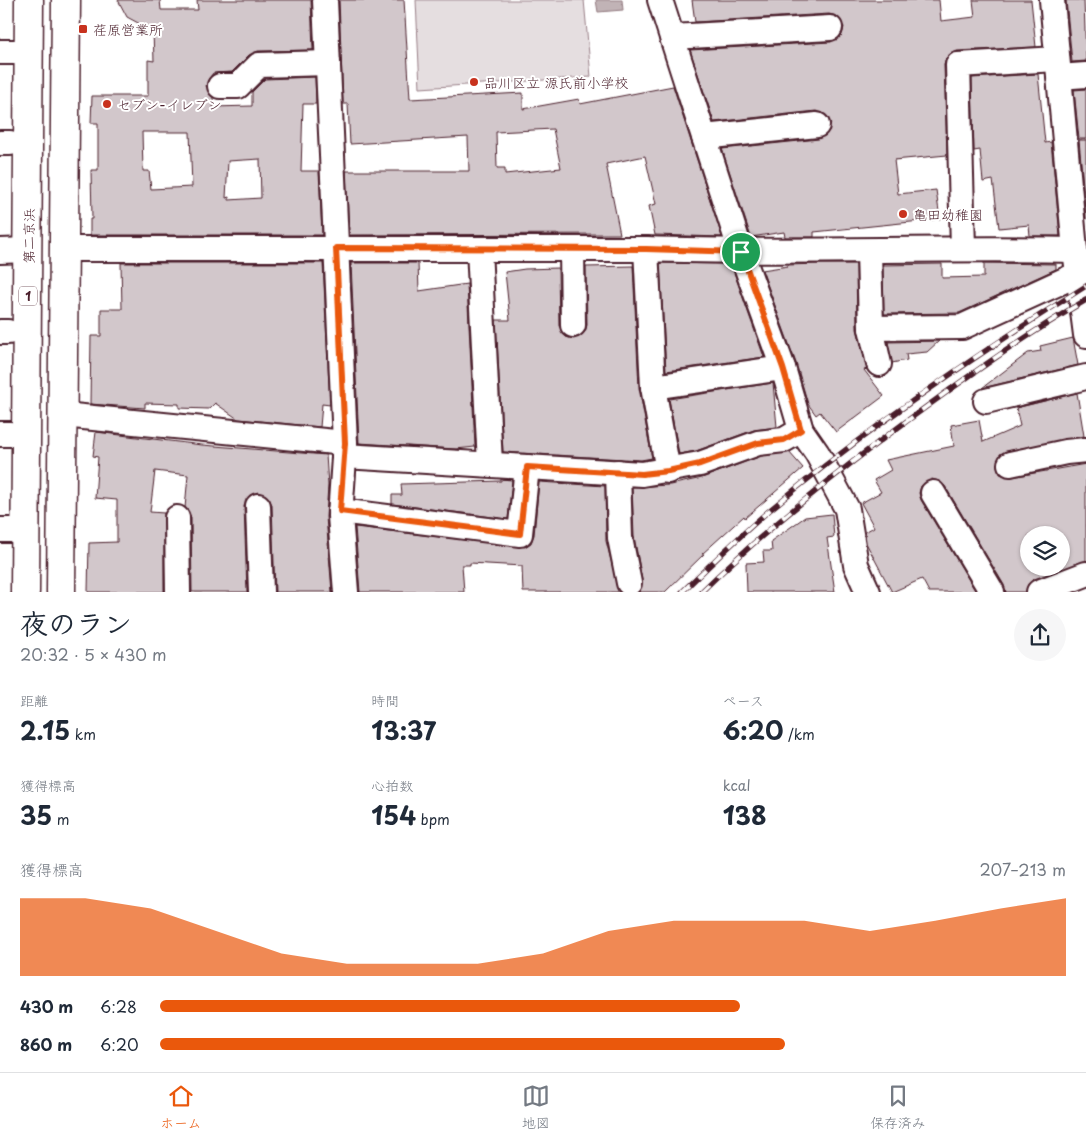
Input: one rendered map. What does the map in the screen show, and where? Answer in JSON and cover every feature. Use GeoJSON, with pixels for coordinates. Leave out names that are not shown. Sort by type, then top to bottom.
{"type":"FeatureCollection","features":[{"type":"Feature","properties":{"kind":"highway","name":"第二京浜"},"geometry":{"type":"LineString","coordinates":[[25,592],[12,530],[28,250],[29,0]]}},
{"type":"Feature","properties":{"kind":"highway"},"geometry":{"type":"LineString","coordinates":[[61,592],[66,0]]}},
{"type":"Feature","properties":{"kind":"street"},"geometry":{"type":"LineString","coordinates":[[325,0],[344,450],[340,511],[346,592]]}},
{"type":"Feature","properties":{"kind":"street"},"geometry":{"type":"LineString","coordinates":[[660,0],[741,252],[783,368],[801,430],[817,453],[846,509],[856,565],[868,592]]}},
{"type":"Feature","properties":{"kind":"street"},"geometry":{"type":"LineString","coordinates":[[1052,0],[1058,68],[1077,171],[1075,250],[1086,328]]}},
{"type":"Feature","properties":{"kind":"street"},"geometry":{"type":"LineString","coordinates":[[672,37],[830,28]]}},
{"type":"Feature","properties":{"kind":"street"},"geometry":{"type":"LineString","coordinates":[[0,52],[29,52]]}},
{"type":"Feature","properties":{"kind":"street"},"geometry":{"type":"LineString","coordinates":[[220,86],[238,86],[259,65],[328,63]]}},
{"type":"Feature","properties":{"kind":"street"},"geometry":{"type":"LineString","coordinates":[[963,248],[958,65],[1058,68],[1086,75]]}},
{"type":"Feature","properties":{"kind":"street"},"geometry":{"type":"LineString","coordinates":[[704,136],[817,125]]}},
{"type":"Feature","properties":{"kind":"street"},"geometry":{"type":"LineString","coordinates":[[64,249],[646,249],[741,252],[963,248],[1075,250]]}},
{"type":"Feature","properties":{"kind":"street"},"geometry":{"type":"LineString","coordinates":[[479,249],[490,464]]}},
{"type":"Feature","properties":{"kind":"street"},"geometry":{"type":"LineString","coordinates":[[572,249],[572,325]]}},
{"type":"Feature","properties":{"kind":"street"},"geometry":{"type":"LineString","coordinates":[[646,249],[653,387],[668,471]]}},
{"type":"Feature","properties":{"kind":"street"},"geometry":{"type":"LineString","coordinates":[[0,251],[28,250]]}},
{"type":"Feature","properties":{"kind":"street"},"geometry":{"type":"LineString","coordinates":[[868,251],[871,328],[879,364]]}},
{"type":"Feature","properties":{"kind":"street"},"geometry":{"type":"LineString","coordinates":[[871,328],[962,327],[1078,274]]}},
{"type":"Feature","properties":{"kind":"street"},"geometry":{"type":"LineString","coordinates":[[653,387],[783,368]]}},
{"type":"Feature","properties":{"kind":"street"},"geometry":{"type":"LineString","coordinates":[[986,401],[1086,377]]}},
{"type":"Feature","properties":{"kind":"street"},"geometry":{"type":"LineString","coordinates":[[62,415],[344,450],[527,467],[642,474],[700,464],[758,443],[784,440],[801,430]]}},
{"type":"Feature","properties":{"kind":"street"},"geometry":{"type":"LineString","coordinates":[[1010,464],[1066,452],[1086,450]]}},
{"type":"Feature","properties":{"kind":"street"},"geometry":{"type":"LineString","coordinates":[[340,511],[520,534],[527,467]]}},
{"type":"Feature","properties":{"kind":"street"},"geometry":{"type":"LineString","coordinates":[[618,472],[620,538],[629,583]]}},
{"type":"Feature","properties":{"kind":"street"},"geometry":{"type":"LineString","coordinates":[[933,493],[992,592]]}},
{"type":"Feature","properties":{"kind":"street"},"geometry":{"type":"LineString","coordinates":[[258,506],[262,592]]}},
{"type":"Feature","properties":{"kind":"street"},"geometry":{"type":"LineString","coordinates":[[177,518],[178,592]]}},
{"type":"Feature","properties":{"kind":"street"},"geometry":{"type":"LineString","coordinates":[[1039,592],[1086,574]]}},
{"type":"Feature","properties":{"kind":"shaded area"},"geometry":{"type":"Polygon","coordinates":[[[416,0],[584,0],[591,77],[420,88],[416,0]]]}},
{"type":"Feature","properties":{"kind":"shaded area"},"geometry":{"type":"Polygon","coordinates":[[[596,0],[622,0],[623,10],[598,12],[596,0]]]}},
{"type":"Feature","properties":{"kind":"building"},"geometry":{"type":"Polygon","coordinates":[[[118,0],[160,0],[161,10],[198,10],[197,0],[311,0],[313,50],[258,51],[249,55],[232,72],[213,73],[206,86],[213,98],[213,107],[252,106],[252,92],[265,79],[315,77],[316,104],[303,104],[301,171],[319,171],[322,235],[90,235],[90,219],[92,219],[91,170],[98,170],[98,123],[91,123],[92,96],[148,96],[148,60],[154,61],[153,31],[127,17],[118,0]],[[142,132],[143,171],[149,171],[151,189],[192,187],[190,132],[142,132]],[[260,159],[228,161],[226,198],[229,197],[229,200],[261,198],[260,159]]]}},
{"type":"Feature","properties":{"kind":"building"},"geometry":{"type":"Polygon","coordinates":[[[339,0],[404,0],[410,99],[523,93],[523,109],[579,99],[580,104],[673,86],[722,237],[655,235],[649,206],[656,204],[645,156],[606,164],[620,234],[349,235],[346,171],[469,171],[468,137],[350,144],[348,104],[343,104],[339,0]],[[553,129],[496,132],[497,168],[505,168],[505,174],[561,168],[553,129]]]}},
{"type":"Feature","properties":{"kind":"building"},"geometry":{"type":"Polygon","coordinates":[[[692,0],[939,0],[941,21],[975,17],[973,0],[1031,0],[1036,47],[957,51],[946,58],[944,65],[947,155],[894,160],[898,194],[936,190],[940,219],[814,232],[814,237],[785,237],[784,232],[751,237],[722,149],[819,139],[829,131],[831,123],[823,113],[816,111],[714,122],[690,50],[831,42],[842,35],[844,27],[837,16],[829,14],[695,22],[692,0]]]}},
{"type":"Feature","properties":{"kind":"building"},"geometry":{"type":"Polygon","coordinates":[[[1066,0],[1084,0],[1086,61],[1072,62],[1066,0]]]}},
{"type":"Feature","properties":{"kind":"building"},"geometry":{"type":"Polygon","coordinates":[[[1038,74],[1045,143],[1051,142],[1060,236],[1030,236],[1029,225],[999,228],[993,180],[983,182],[980,150],[974,151],[972,78],[1038,74]]]}},
{"type":"Feature","properties":{"kind":"building"},"geometry":{"type":"Polygon","coordinates":[[[1086,89],[1086,139],[1079,139],[1074,90],[1086,89]]]}},
{"type":"Feature","properties":{"kind":"building"},"geometry":{"type":"Polygon","coordinates":[[[1079,140],[1086,140],[1086,219],[1079,140]]]}},
{"type":"Feature","properties":{"kind":"building"},"geometry":{"type":"Polygon","coordinates":[[[121,263],[323,263],[330,405],[322,404],[320,427],[238,419],[215,403],[209,409],[179,408],[179,404],[145,403],[145,408],[90,404],[91,336],[101,336],[101,309],[122,309],[121,263]]]}},
{"type":"Feature","properties":{"kind":"building"},"geometry":{"type":"Polygon","coordinates":[[[351,263],[418,263],[419,291],[467,284],[475,447],[456,449],[359,443],[351,263]]]}},
{"type":"Feature","properties":{"kind":"building"},"geometry":{"type":"Polygon","coordinates":[[[660,263],[731,264],[764,357],[666,371],[660,263]]]}},
{"type":"Feature","properties":{"kind":"building"},"geometry":{"type":"Polygon","coordinates":[[[984,263],[1056,264],[1056,269],[959,313],[884,314],[883,265],[942,264],[942,278],[984,277],[984,263]]]}},
{"type":"Feature","properties":{"kind":"building"},"geometry":{"type":"Polygon","coordinates":[[[856,264],[857,329],[867,369],[864,370],[884,396],[836,432],[820,412],[816,415],[808,404],[796,363],[762,270],[788,265],[856,264]]]}},
{"type":"Feature","properties":{"kind":"building"},"geometry":{"type":"Polygon","coordinates":[[[633,266],[639,388],[652,458],[641,460],[503,452],[496,320],[510,320],[505,272],[558,268],[559,326],[566,337],[574,339],[585,332],[587,325],[586,267],[633,266]]]}},
{"type":"Feature","properties":{"kind":"building"},"geometry":{"type":"Polygon","coordinates":[[[1073,338],[1078,365],[982,388],[1028,353],[1041,351],[1040,346],[1073,338]]]}},
{"type":"Feature","properties":{"kind":"building"},"geometry":{"type":"Polygon","coordinates":[[[939,341],[927,352],[906,354],[907,360],[892,363],[888,342],[939,341]]]}},
{"type":"Feature","properties":{"kind":"building"},"geometry":{"type":"Polygon","coordinates":[[[773,383],[777,427],[754,430],[696,451],[679,454],[669,399],[773,383]]]}},
{"type":"Feature","properties":{"kind":"building"},"geometry":{"type":"Polygon","coordinates":[[[1077,393],[1084,436],[1007,451],[1000,454],[997,466],[1000,474],[1012,477],[1086,464],[1086,561],[1070,567],[1070,526],[1020,526],[1020,576],[1043,576],[1034,579],[1028,584],[1026,592],[1006,592],[1004,585],[945,486],[939,481],[932,479],[921,486],[919,493],[921,500],[976,592],[929,592],[922,579],[892,592],[866,543],[865,532],[874,527],[861,503],[881,492],[874,480],[891,470],[886,460],[954,446],[951,425],[979,420],[983,442],[1020,426],[1016,408],[1077,393]]]}},
{"type":"Feature","properties":{"kind":"building"},"geometry":{"type":"Polygon","coordinates":[[[96,432],[202,445],[326,455],[328,485],[326,517],[332,592],[275,592],[272,505],[269,498],[258,492],[250,495],[244,506],[247,592],[192,592],[191,518],[185,508],[188,475],[155,471],[150,512],[164,513],[164,592],[88,592],[89,543],[117,542],[117,500],[95,498],[98,457],[93,456],[96,432]]]}},
{"type":"Feature","properties":{"kind":"building"},"geometry":{"type":"Polygon","coordinates":[[[789,452],[803,468],[745,518],[744,516],[702,554],[704,554],[665,592],[639,592],[642,580],[634,536],[632,487],[670,485],[702,478],[761,456],[789,452]]]}},
{"type":"Feature","properties":{"kind":"building"},"geometry":{"type":"Polygon","coordinates":[[[501,479],[512,480],[508,519],[392,504],[392,495],[402,495],[401,484],[501,481],[501,479]]]}},
{"type":"Feature","properties":{"kind":"building"},"geometry":{"type":"Polygon","coordinates":[[[539,482],[605,486],[606,541],[619,592],[523,592],[522,566],[470,563],[470,565],[462,565],[464,592],[360,592],[355,527],[525,547],[531,543],[534,535],[539,482]]]}},
{"type":"Feature","properties":{"kind":"building"},"geometry":{"type":"Polygon","coordinates":[[[832,514],[834,537],[827,538],[835,592],[747,592],[746,563],[764,562],[763,551],[772,551],[771,541],[805,517],[832,514]]]}},
{"type":"Feature","properties":{"kind":"railway"},"geometry":{"type":"LineString","coordinates":[[682,592],[759,519],[846,449],[924,392],[1086,286]]}},
{"type":"Feature","properties":{"kind":"railway"},"geometry":{"type":"LineString","coordinates":[[701,592],[782,519],[867,451],[985,365],[1086,300]]}},
{"type":"Feature","properties":{"kind":"place","name":"荏原営業所"},"geometry":{"type":"Point","coordinates":[83,29]}},
{"type":"Feature","properties":{"kind":"place","name":"品川区立 源氏前小学校"},"geometry":{"type":"Point","coordinates":[474,82]}},
{"type":"Feature","properties":{"kind":"place","name":"セブン-イレブン"},"geometry":{"type":"Point","coordinates":[107,104]}},
{"type":"Feature","properties":{"kind":"place","name":"亀田幼稚園"},"geometry":{"type":"Point","coordinates":[903,214]}},
{"type":"Feature","properties":{"kind":"route"},"geometry":{"type":"LineString","coordinates":[[336,248],[646,249],[741,252],[783,368],[801,430],[784,440],[758,443],[700,464],[668,471],[642,474],[527,467],[520,534],[340,511],[345,443],[336,248]]}}]}
